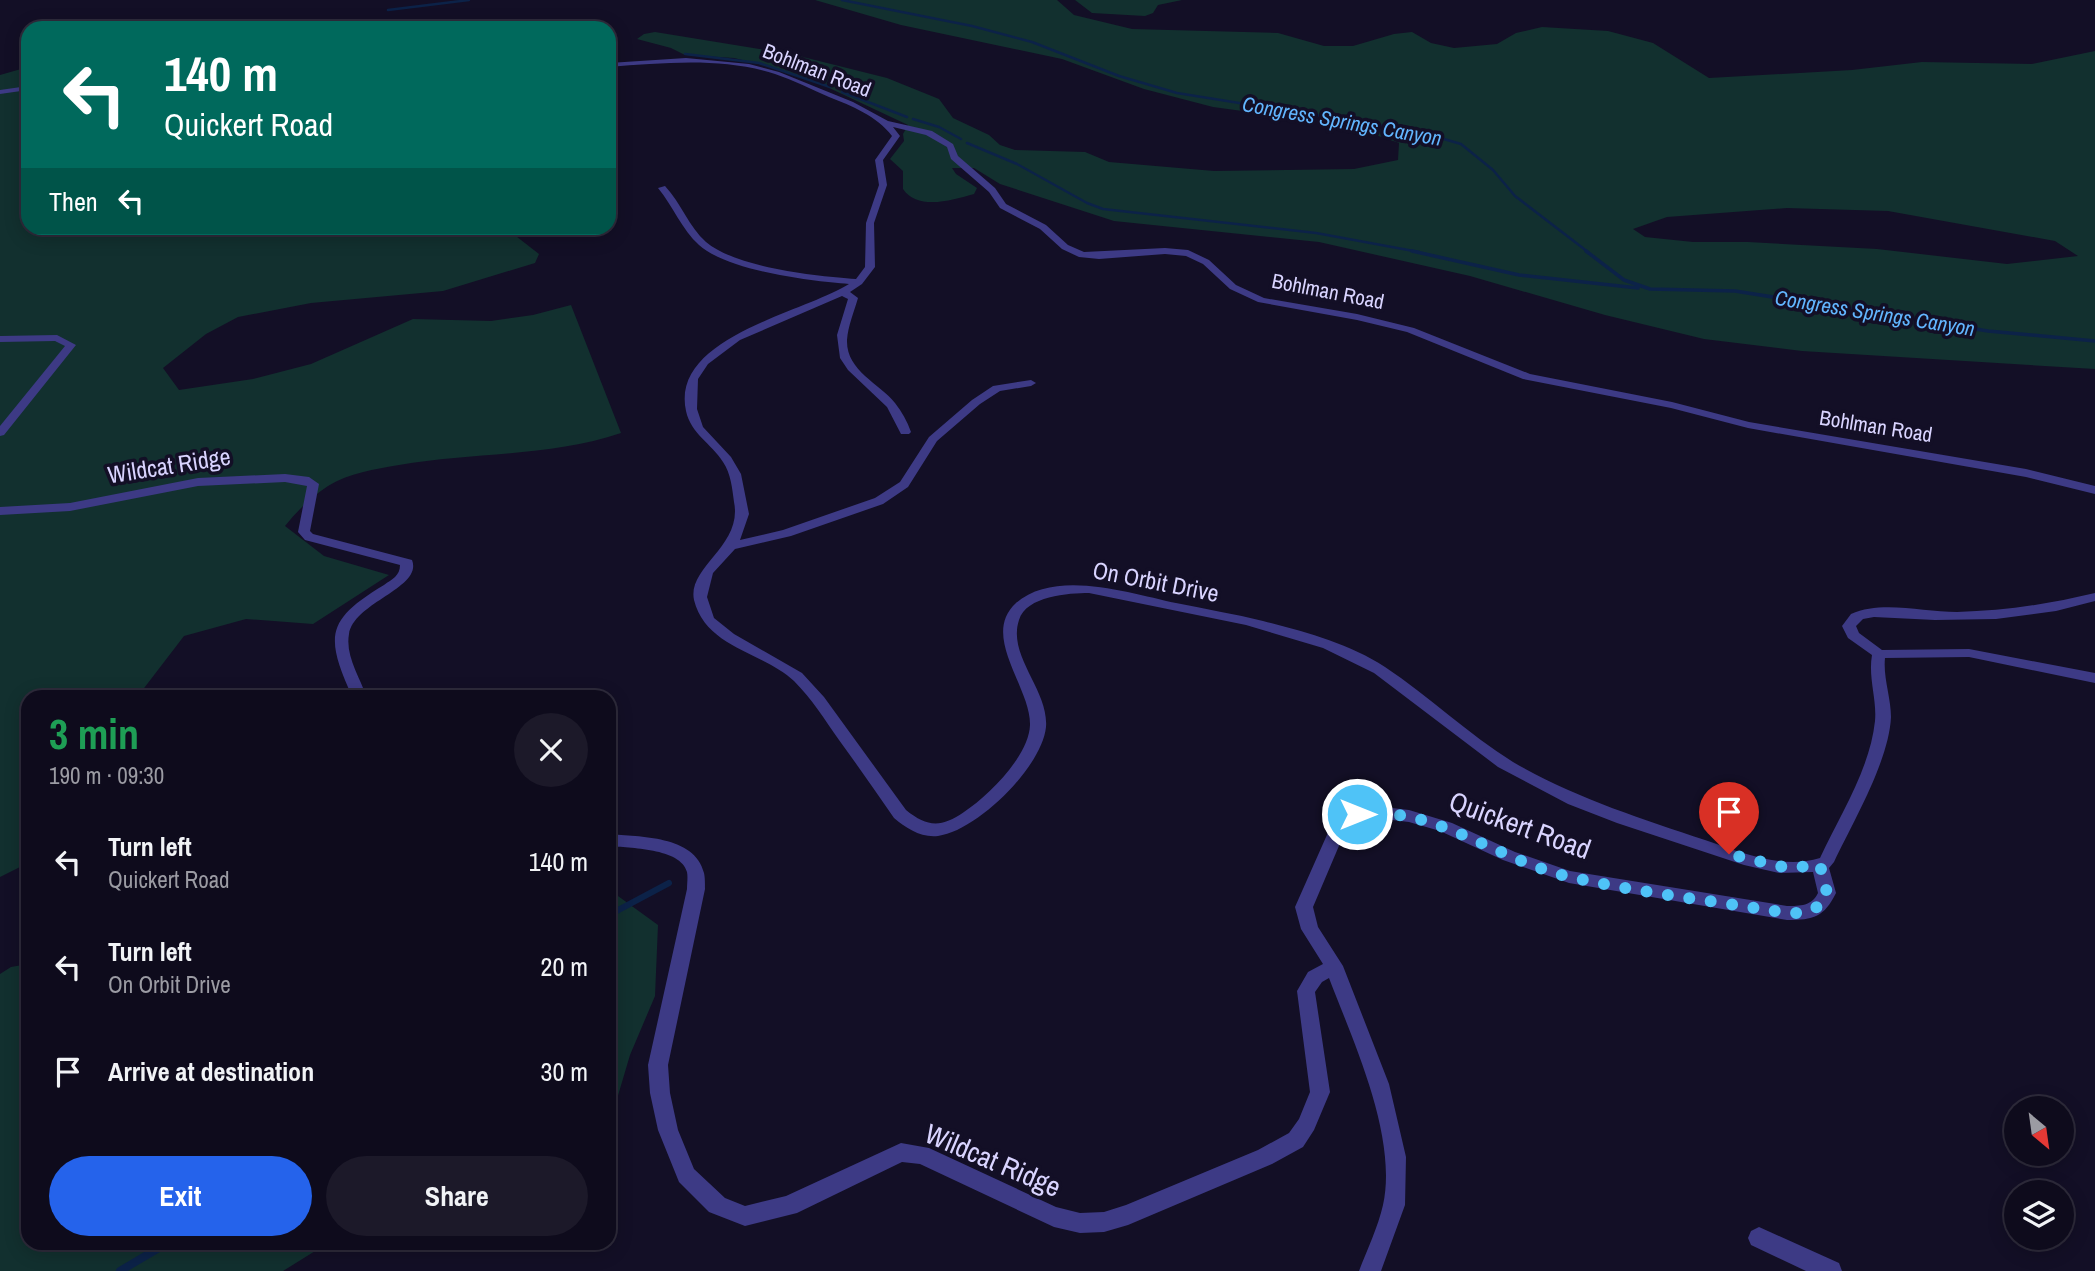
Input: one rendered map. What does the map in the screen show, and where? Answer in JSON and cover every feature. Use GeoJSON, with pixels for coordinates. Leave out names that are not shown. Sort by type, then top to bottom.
{"type":"FeatureCollection","features":[{"type":"Feature","properties":{"kind":"street","name":"Bohlman Road"},"geometry":{"type":"LineString","coordinates":[[616,65],[685,60],[749,66],[851,103],[886,123],[939,136],[950,146],[959,163],[992,190],[1003,206],[1043,227],[1065,247],[1078,253],[1099,256],[1165,251],[1188,253],[1206,262],[1233,287],[1261,300],[1400,327],[1527,377],[1672,405],[1777,431],[2014,471],[2095,490]]}},
{"type":"Feature","properties":{"kind":"street"},"geometry":{"type":"LineString","coordinates":[[0,92],[21,89]]}},
{"type":"Feature","properties":{"kind":"street"},"geometry":{"type":"LineString","coordinates":[[662,188],[670,196],[694,235],[705,247],[716,253],[745,263],[816,277],[859,282],[870,267],[872,212],[883,186],[878,160],[896,136],[886,123]]}},
{"type":"Feature","properties":{"kind":"street","name":"On Orbit Drive"},"geometry":{"type":"LineString","coordinates":[[859,282],[844,292],[736,338],[704,362],[693,379],[691,409],[698,428],[727,459],[735,474],[743,514],[731,546],[707,572],[700,597],[708,620],[729,637],[797,676],[819,699],[900,814],[916,826],[934,831],[949,828],[970,818],[1006,782],[1030,752],[1038,727],[1037,711],[1010,642],[1011,617],[1021,606],[1043,595],[1077,588],[1272,628],[1324,644],[1376,668],[1504,763],[1548,787],[1626,820],[1729,854],[1788,868],[1820,865]]}},
{"type":"Feature","properties":{"kind":"street"},"geometry":{"type":"LineString","coordinates":[[844,292],[853,298],[841,346],[846,362],[853,372],[894,405],[902,417],[905,432]]}},
{"type":"Feature","properties":{"kind":"street"},"geometry":{"type":"LineString","coordinates":[[0,339],[57,338],[71,345],[0,433]]}},
{"type":"Feature","properties":{"kind":"street"},"geometry":{"type":"LineString","coordinates":[[731,546],[799,529],[879,500],[904,484],[933,439],[976,402],[997,388],[1031,383]]}},
{"type":"Feature","properties":{"kind":"street","name":"Wildcat Ridge"},"geometry":{"type":"LineString","coordinates":[[0,512],[70,507],[198,482],[285,478],[305,480],[313,484],[304,524],[304,532],[309,537],[407,563],[402,579],[348,615],[340,628],[339,639],[356,690]]}},
{"type":"Feature","properties":{"kind":"street"},"geometry":{"type":"LineString","coordinates":[[2095,597],[2054,608],[1990,615],[1872,613],[1856,618],[1849,626],[1853,635],[1879,654],[1969,653],[2095,678]]}},
{"type":"Feature","properties":{"kind":"street"},"geometry":{"type":"LineString","coordinates":[[1820,865],[1826,862],[1871,764],[1883,719],[1875,668],[1879,654]]}},
{"type":"Feature","properties":{"kind":"street","name":"Quickert Road"},"geometry":{"type":"LineString","coordinates":[[1370,1271],[1394,1205],[1396,1157],[1380,1084],[1334,966],[1310,929],[1304,907],[1340,823],[1357,814],[1375,812],[1421,820],[1446,827],[1509,856],[1569,877],[1787,913],[1804,913],[1821,905],[1827,893],[1820,865]]}},
{"type":"Feature","properties":{"kind":"street","name":"Wildcat Ridge"},"geometry":{"type":"LineString","coordinates":[[616,841],[657,845],[687,856],[696,869],[696,895],[690,912],[659,1065],[660,1093],[668,1130],[686,1175],[717,1205],[745,1216],[789,1206],[901,1152],[922,1155],[1054,1217],[1080,1223],[1104,1222],[1128,1215],[1265,1157],[1296,1140],[1307,1124],[1320,1092],[1306,991],[1315,977],[1334,966]]}},
{"type":"Feature","properties":{"kind":"street"},"geometry":{"type":"LineString","coordinates":[[1759,1238],[1831,1271]]}},
{"type":"Feature","properties":{"kind":"green space"},"geometry":{"type":"Polygon","coordinates":[[[815,0],[1057,0],[1074,15],[1132,29],[1278,33],[1324,46],[1353,46],[1394,34],[1412,32],[1431,43],[1454,48],[1497,44],[1516,33],[1542,27],[1608,31],[1653,43],[1709,78],[1852,70],[1922,62],[2032,64],[2095,51],[2095,369],[1802,351],[1704,339],[1605,315],[1470,276],[1319,242],[1114,221],[1000,184],[974,168],[952,168],[956,174],[977,188],[974,194],[936,202],[917,200],[903,189],[903,171],[890,159],[904,141],[903,134],[908,125],[825,86],[775,68],[734,58],[685,55],[671,48],[637,39],[644,34],[655,32],[791,54],[887,78],[939,99],[953,118],[989,135],[1000,145],[1015,150],[1085,152],[1109,162],[1214,171],[1354,169],[1398,160],[1399,143],[1346,125],[1213,107],[1144,89],[1062,59],[901,25],[815,0]],[[1787,208],[1667,217],[1633,229],[1645,237],[1693,242],[1877,249],[2007,264],[2078,256],[2055,241],[1888,211],[1787,208]]]}},
{"type":"Feature","properties":{"kind":"green space"},"geometry":{"type":"Polygon","coordinates":[[[1075,0],[1182,0],[1158,5],[1153,13],[1145,16],[1092,13],[1075,0]]]}},
{"type":"Feature","properties":{"kind":"green space"},"geometry":{"type":"Polygon","coordinates":[[[21,69],[21,235],[515,235],[539,254],[535,263],[443,291],[311,303],[238,317],[206,334],[163,368],[179,390],[253,379],[311,364],[413,319],[491,321],[533,315],[571,305],[621,433],[567,446],[427,461],[362,472],[345,478],[322,490],[285,526],[324,556],[389,575],[313,624],[246,619],[184,636],[143,690],[21,690],[21,866],[0,877],[0,75],[21,69]]]}},
{"type":"Feature","properties":{"kind":"green space"},"geometry":{"type":"Polygon","coordinates":[[[616,896],[658,925],[655,996],[630,1055],[616,1102],[616,896]]]}},
{"type":"Feature","properties":{"kind":"green space"},"geometry":{"type":"Polygon","coordinates":[[[21,965],[21,1250],[317,1250],[283,1271],[0,1271],[0,974],[11,967],[21,965]]]}},
{"type":"Feature","properties":{"kind":"waterway","name":"Congress Springs Canyon"},"geometry":{"type":"LineString","coordinates":[[388,10],[469,0]]}},
{"type":"Feature","properties":{"kind":"waterway","name":"Congress Springs Canyon"},"geometry":{"type":"LineString","coordinates":[[842,0],[972,26],[1032,42],[1119,76],[1177,93],[1420,132],[1461,144],[1493,170],[1515,196],[1588,252]]}},
{"type":"Feature","properties":{"kind":"waterway"},"geometry":{"type":"LineString","coordinates":[[685,54],[759,63],[830,87]]}},
{"type":"Feature","properties":{"kind":"waterway"},"geometry":{"type":"LineString","coordinates":[[842,92],[907,117]]}},
{"type":"Feature","properties":{"kind":"waterway"},"geometry":{"type":"LineString","coordinates":[[913,119],[939,127],[961,139]]}},
{"type":"Feature","properties":{"kind":"waterway"},"geometry":{"type":"LineString","coordinates":[[967,143],[1017,164],[1087,203],[1103,209],[1316,233],[1419,252]]}},
{"type":"Feature","properties":{"kind":"waterway"},"geometry":{"type":"LineString","coordinates":[[1412,251],[1519,275],[1638,288]]}},
{"type":"Feature","properties":{"kind":"waterway","name":"Congress Springs Canyon"},"geometry":{"type":"LineString","coordinates":[[1586,251],[1624,280],[1650,289],[1735,291],[1988,331],[2095,341]]}},
{"type":"Feature","properties":{"kind":"waterway"},"geometry":{"type":"LineString","coordinates":[[616,911],[669,883]]}},
{"type":"Feature","properties":{"kind":"waterway"},"geometry":{"type":"LineString","coordinates":[[120,1271],[155,1250]]}},
{"type":"Feature","properties":{"kind":"route"},"geometry":{"type":"LineString","coordinates":[[1357,814],[1375,812],[1409,816],[1446,827],[1509,856],[1569,877],[1787,913],[1804,913],[1821,905],[1827,893],[1820,865],[1788,868],[1729,854]]}}]}
